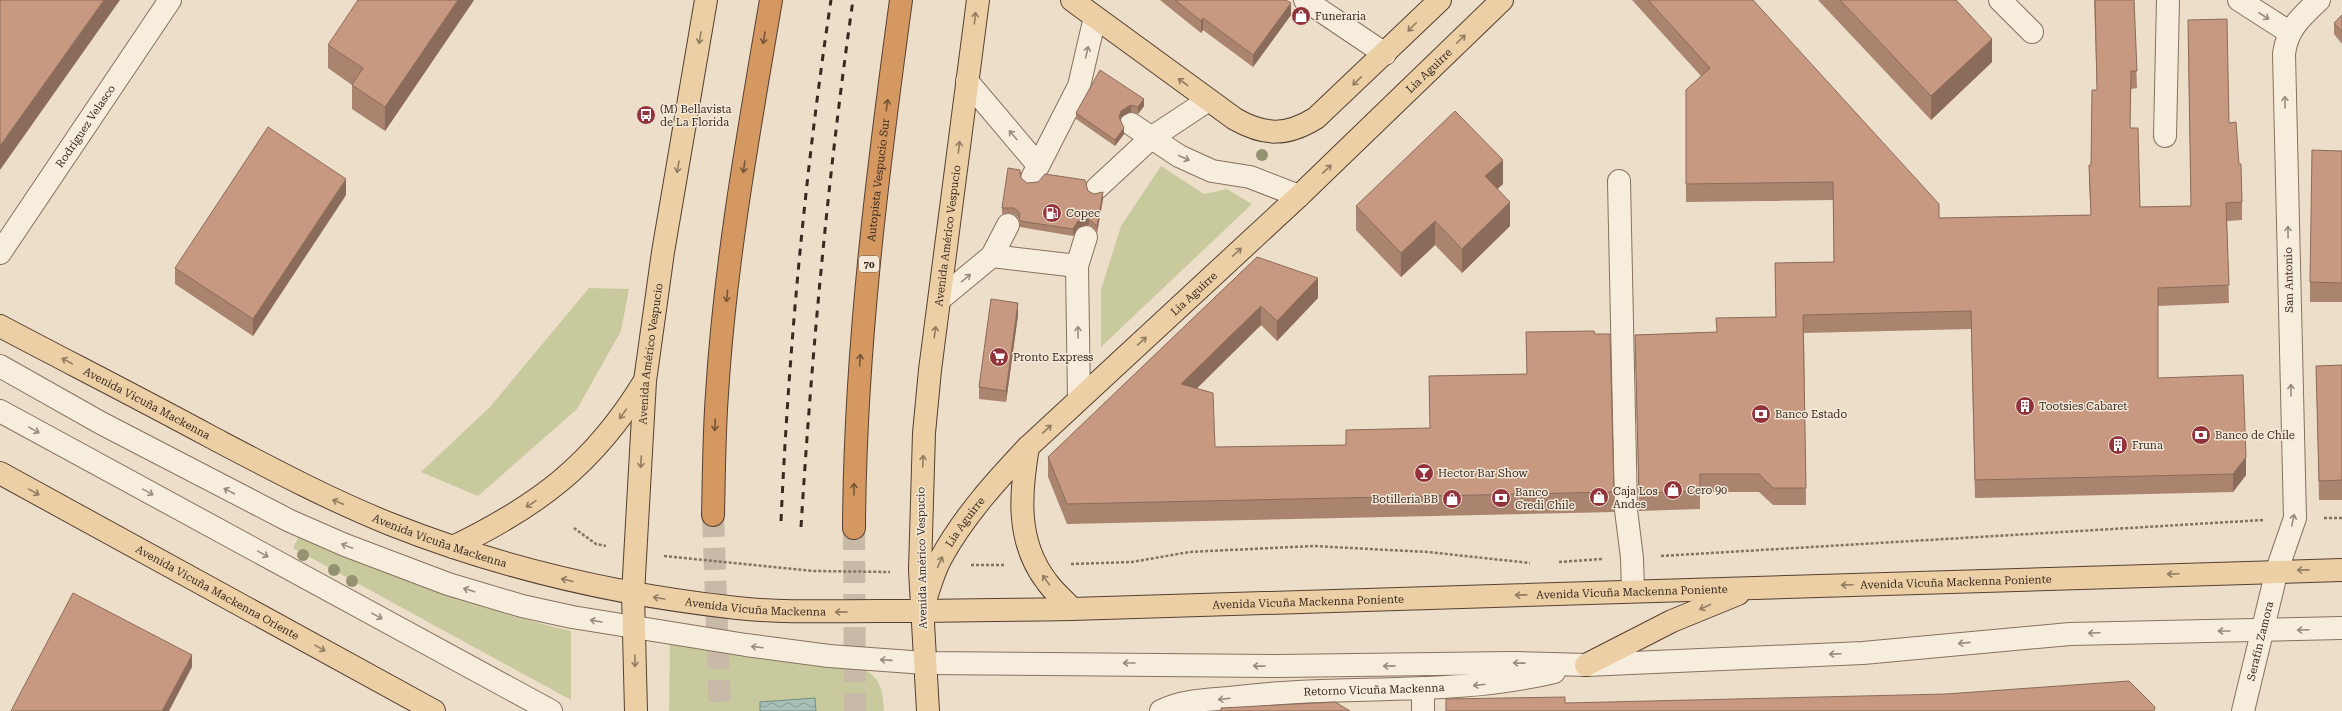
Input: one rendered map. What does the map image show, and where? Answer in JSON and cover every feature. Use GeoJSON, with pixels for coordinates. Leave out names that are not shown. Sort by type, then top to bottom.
{"type":"FeatureCollection","features":[{"type":"Feature","properties":{"kind":"highway"},"geometry":{"type":"LineString","coordinates":[[713,515],[717,392],[728,280],[746,148],[771,0]]}},
{"type":"Feature","properties":{"kind":"highway","name":"Autopista Vespucio Sur"},"geometry":{"type":"LineString","coordinates":[[854,528],[857,410],[872,224],[901,0]]}},
{"type":"Feature","properties":{"kind":"main road","name":"Avenida Américo Vespucio"},"geometry":{"type":"LineString","coordinates":[[636,711],[633,594],[645,381],[663,252],[706,0]]}},
{"type":"Feature","properties":{"kind":"main road","name":"Avenida Américo Vespucio"},"geometry":{"type":"LineString","coordinates":[[928,711],[921,612],[928,569],[920,498],[924,433],[930,370],[978,0]]}},
{"type":"Feature","properties":{"kind":"main road"},"geometry":{"type":"LineString","coordinates":[[1072,0],[1207,101],[1250,128],[1283,132],[1301,128],[1337,101],[1440,0]]}},
{"type":"Feature","properties":{"kind":"main road","name":"Lia Aguirre"},"geometry":{"type":"LineString","coordinates":[[928,569],[941,558],[968,516],[1028,447],[1299,196],[1502,0]]}},
{"type":"Feature","properties":{"kind":"main road","name":"Avenida Vicuña Mackenna"},"geometry":{"type":"LineString","coordinates":[[0,326],[270,470],[343,504],[453,547],[532,571],[633,594],[747,609],[921,612]]}},
{"type":"Feature","properties":{"kind":"main road"},"geometry":{"type":"LineString","coordinates":[[453,547],[507,519],[536,501],[562,481],[610,432],[645,381]]}},
{"type":"Feature","properties":{"kind":"main road"},"geometry":{"type":"LineString","coordinates":[[1028,447],[1022,490],[1022,517],[1026,539],[1036,566],[1047,583],[1072,609]]}},
{"type":"Feature","properties":{"kind":"main road","name":"Avenida Vicuña Mackenna Oriente"},"geometry":{"type":"LineString","coordinates":[[0,473],[434,711]]}},
{"type":"Feature","properties":{"kind":"main road","name":"Avenida Vicuña Mackenna Poniente"},"geometry":{"type":"LineString","coordinates":[[921,612],[1072,609],[1754,588],[2277,570],[2342,570]]}},
{"type":"Feature","properties":{"kind":"main road"},"geometry":{"type":"LineString","coordinates":[[1586,665],[1672,621],[1754,588]]}},
{"type":"Feature","properties":{"kind":"street","name":"Rodríguez Velasco"},"geometry":{"type":"LineString","coordinates":[[0,253],[170,0]]}},
{"type":"Feature","properties":{"kind":"street"},"geometry":{"type":"LineString","coordinates":[[1306,0],[1385,54]]}},
{"type":"Feature","properties":{"kind":"street"},"geometry":{"type":"LineString","coordinates":[[2000,0],[2032,32]]}},
{"type":"Feature","properties":{"kind":"street"},"geometry":{"type":"LineString","coordinates":[[2165,136],[2168,0]]}},
{"type":"Feature","properties":{"kind":"street"},"geometry":{"type":"LineString","coordinates":[[2239,0],[2289,32]]}},
{"type":"Feature","properties":{"kind":"street","name":"San Antonio"},"geometry":{"type":"LineString","coordinates":[[2277,570],[2294,518],[2284,54],[2289,32],[2296,21],[2319,0]]}},
{"type":"Feature","properties":{"kind":"street"},"geometry":{"type":"LineString","coordinates":[[967,80],[1035,172],[1084,90],[1095,17]]}},
{"type":"Feature","properties":{"kind":"street"},"geometry":{"type":"LineString","coordinates":[[1097,188],[1150,138],[1207,101]]}},
{"type":"Feature","properties":{"kind":"street"},"geometry":{"type":"LineString","coordinates":[[1131,124],[1179,156],[1212,171],[1250,177],[1299,196]]}},
{"type":"Feature","properties":{"kind":"street"},"geometry":{"type":"LineString","coordinates":[[1619,181],[1626,510],[1632,558],[1633,591]]}},
{"type":"Feature","properties":{"kind":"street"},"geometry":{"type":"LineString","coordinates":[[940,299],[992,256],[1008,225]]}},
{"type":"Feature","properties":{"kind":"street"},"geometry":{"type":"LineString","coordinates":[[1079,399],[1076,266],[1086,238]]}},
{"type":"Feature","properties":{"kind":"street"},"geometry":{"type":"LineString","coordinates":[[992,256],[1076,266]]}},
{"type":"Feature","properties":{"kind":"street"},"geometry":{"type":"LineString","coordinates":[[0,366],[236,495],[345,545],[448,584],[522,606],[634,628],[814,654],[925,663],[1359,666],[1512,663],[1586,665],[1863,653],[2070,634],[2263,631],[2342,628]]}},
{"type":"Feature","properties":{"kind":"street"},"geometry":{"type":"LineString","coordinates":[[0,411],[551,711]]}},
{"type":"Feature","properties":{"kind":"street","name":"Serafín Zamora"},"geometry":{"type":"LineString","coordinates":[[2243,711],[2277,570]]}},
{"type":"Feature","properties":{"kind":"street","name":"Retorno Vicuña Mackenna"},"geometry":{"type":"LineString","coordinates":[[1161,711],[1171,706],[1190,702],[1274,693],[1475,686],[1507,682],[1586,665]]}},
{"type":"Feature","properties":{"kind":"street"},"geometry":{"type":"LineString","coordinates":[[1423,688],[1423,711]]}},
{"type":"Feature","properties":{"kind":"path"},"geometry":{"type":"LineString","coordinates":[[1556,562],[2294,518],[2342,518]]}},
{"type":"Feature","properties":{"kind":"path"},"geometry":{"type":"LineString","coordinates":[[574,528],[596,544],[636,553],[814,571],[888,572],[967,565],[1036,566],[1132,562],[1189,552],[1313,546],[1428,552],[1534,564]]}},
{"type":"Feature","properties":{"kind":"green space"},"geometry":{"type":"Polygon","coordinates":[[[1161,166],[1204,194],[1227,189],[1252,204],[1101,347],[1101,290],[1121,226],[1161,166]]]}},
{"type":"Feature","properties":{"kind":"green space"},"geometry":{"type":"Polygon","coordinates":[[[589,288],[629,289],[621,331],[577,409],[478,496],[421,472],[490,407],[589,288]]]}},
{"type":"Feature","properties":{"kind":"green space"},"geometry":{"type":"Polygon","coordinates":[[[300,534],[400,577],[466,601],[535,622],[571,631],[571,700],[293,548],[300,534]]]}},
{"type":"Feature","properties":{"kind":"green space"},"geometry":{"type":"Polygon","coordinates":[[[670,639],[851,662],[867,671],[877,680],[882,692],[884,711],[669,711],[670,639]]]}},
{"type":"Feature","properties":{"kind":"water"},"geometry":{"type":"Polygon","coordinates":[[[815,698],[816,711],[760,711],[760,702],[815,698]]]}},
{"type":"Feature","properties":{"kind":"building"},"geometry":{"type":"Polygon","coordinates":[[[0,0],[104,0],[0,146],[0,0]]]}},
{"type":"Feature","properties":{"kind":"building"},"geometry":{"type":"Polygon","coordinates":[[[358,0],[458,0],[385,107],[352,85],[363,68],[328,45],[358,0]]]}},
{"type":"Feature","properties":{"kind":"building"},"geometry":{"type":"Polygon","coordinates":[[[1175,0],[1286,0],[1291,3],[1253,55],[1203,18],[1201,21],[1175,0]]]}},
{"type":"Feature","properties":{"kind":"building"},"geometry":{"type":"Polygon","coordinates":[[[1648,0],[1753,0],[1939,204],[1939,218],[2091,215],[2089,165],[2091,165],[2092,90],[2097,90],[2095,0],[2134,0],[2137,71],[2131,71],[2130,128],[2138,128],[2140,207],[2191,206],[2188,20],[2227,19],[2229,123],[2236,122],[2239,164],[2241,164],[2242,202],[2226,203],[2229,285],[2158,288],[2158,378],[2243,375],[2246,457],[2233,474],[1975,480],[1971,311],[1803,315],[1806,488],[1773,488],[1759,474],[1700,474],[1700,491],[1639,493],[1635,335],[1717,332],[1716,318],[1776,317],[1775,263],[1834,262],[1833,182],[1686,184],[1686,90],[1710,68],[1648,0]]]}},
{"type":"Feature","properties":{"kind":"building"},"geometry":{"type":"Polygon","coordinates":[[[1840,0],[1956,0],[1992,39],[1931,96],[1840,0]]]}},
{"type":"Feature","properties":{"kind":"building"},"geometry":{"type":"Polygon","coordinates":[[[2342,15],[2342,32],[2334,23],[2342,15]]]}},
{"type":"Feature","properties":{"kind":"building"},"geometry":{"type":"Polygon","coordinates":[[[1100,70],[1144,99],[1138,107],[1131,105],[1121,111],[1119,117],[1124,128],[1115,140],[1076,113],[1100,70]]]}},
{"type":"Feature","properties":{"kind":"building"},"geometry":{"type":"Polygon","coordinates":[[[1455,111],[1503,160],[1485,176],[1510,202],[1462,249],[1435,221],[1401,253],[1356,206],[1455,111]]]}},
{"type":"Feature","properties":{"kind":"building"},"geometry":{"type":"Polygon","coordinates":[[[268,127],[346,179],[253,319],[175,268],[268,127]]]}},
{"type":"Feature","properties":{"kind":"building"},"geometry":{"type":"Polygon","coordinates":[[[2312,150],[2342,151],[2342,283],[2310,282],[2312,150]]]}},
{"type":"Feature","properties":{"kind":"building"},"geometry":{"type":"Polygon","coordinates":[[[1008,168],[1020,170],[1021,178],[1027,183],[1038,182],[1045,174],[1085,180],[1088,191],[1094,194],[1103,192],[1097,226],[1089,219],[1078,221],[1073,229],[1020,221],[1019,212],[1014,208],[1002,208],[1008,168]]]}},
{"type":"Feature","properties":{"kind":"building"},"geometry":{"type":"Polygon","coordinates":[[[1257,257],[1318,278],[1277,321],[1261,306],[1181,384],[1213,393],[1215,447],[1346,445],[1346,430],[1430,428],[1429,376],[1527,374],[1526,332],[1594,331],[1595,334],[1610,334],[1614,492],[1067,504],[1048,457],[1257,257]]]}},
{"type":"Feature","properties":{"kind":"building","name":"Pronto Express"},"geometry":{"type":"Polygon","coordinates":[[[991,299],[1018,303],[1006,391],[979,387],[991,299]]]}},
{"type":"Feature","properties":{"kind":"building"},"geometry":{"type":"Polygon","coordinates":[[[2342,365],[2342,480],[2319,481],[2316,366],[2342,365]]]}},
{"type":"Feature","properties":{"kind":"building"},"geometry":{"type":"Polygon","coordinates":[[[73,593],[192,655],[162,711],[11,711],[73,593]]]}},
{"type":"Feature","properties":{"kind":"building"},"geometry":{"type":"Polygon","coordinates":[[[2129,681],[2155,707],[2154,711],[1446,711],[1446,699],[1565,697],[1565,703],[1946,694],[2129,681]]]}},
{"type":"Feature","properties":{"kind":"building"},"geometry":{"type":"Polygon","coordinates":[[[1335,702],[1350,711],[1221,711],[1221,708],[1335,702]]]}},
{"type":"Feature","properties":{"kind":"tunnel"},"geometry":{"type":"LineString","coordinates":[[713,515],[720,711]]}},
{"type":"Feature","properties":{"kind":"tunnel"},"geometry":{"type":"LineString","coordinates":[[854,528],[855,711]]}},
{"type":"Feature","properties":{"kind":"railway"},"geometry":{"type":"LineString","coordinates":[[781,521],[784,455],[799,260],[813,130],[831,0]]}},
{"type":"Feature","properties":{"kind":"railway"},"geometry":{"type":"LineString","coordinates":[[801,527],[810,395],[828,197],[853,0]]}},
{"type":"Feature","properties":{"kind":"place","name":"Funeraria"},"geometry":{"type":"Point","coordinates":[1301,16]}},
{"type":"Feature","properties":{"kind":"place","name":"(M) Bellavista de La Florida"},"geometry":{"type":"Point","coordinates":[646,115]}},
{"type":"Feature","properties":{"kind":"place","name":"Copec"},"geometry":{"type":"Point","coordinates":[1052,213]}},
{"type":"Feature","properties":{"kind":"place","name":"Pronto Express"},"geometry":{"type":"Point","coordinates":[999,357]}},
{"type":"Feature","properties":{"kind":"place","name":"Tootsies Cabaret"},"geometry":{"type":"Point","coordinates":[2025,406]}},
{"type":"Feature","properties":{"kind":"place","name":"Banco Estado"},"geometry":{"type":"Point","coordinates":[1761,414]}},
{"type":"Feature","properties":{"kind":"place","name":"Banco de Chile"},"geometry":{"type":"Point","coordinates":[2201,435]}},
{"type":"Feature","properties":{"kind":"place","name":"Fruna"},"geometry":{"type":"Point","coordinates":[2118,445]}},
{"type":"Feature","properties":{"kind":"place","name":"Hector Bar Show"},"geometry":{"type":"Point","coordinates":[1424,473]}},
{"type":"Feature","properties":{"kind":"place","name":"Cero 90"},"geometry":{"type":"Point","coordinates":[1673,490]}},
{"type":"Feature","properties":{"kind":"place","name":"Caja Los Andes"},"geometry":{"type":"Point","coordinates":[1599,497]}},
{"type":"Feature","properties":{"kind":"place","name":"Banco Credi Chile"},"geometry":{"type":"Point","coordinates":[1501,498]}},
{"type":"Feature","properties":{"kind":"place","name":"Botilleria BB"},"geometry":{"type":"Point","coordinates":[1452,499]}}]}
